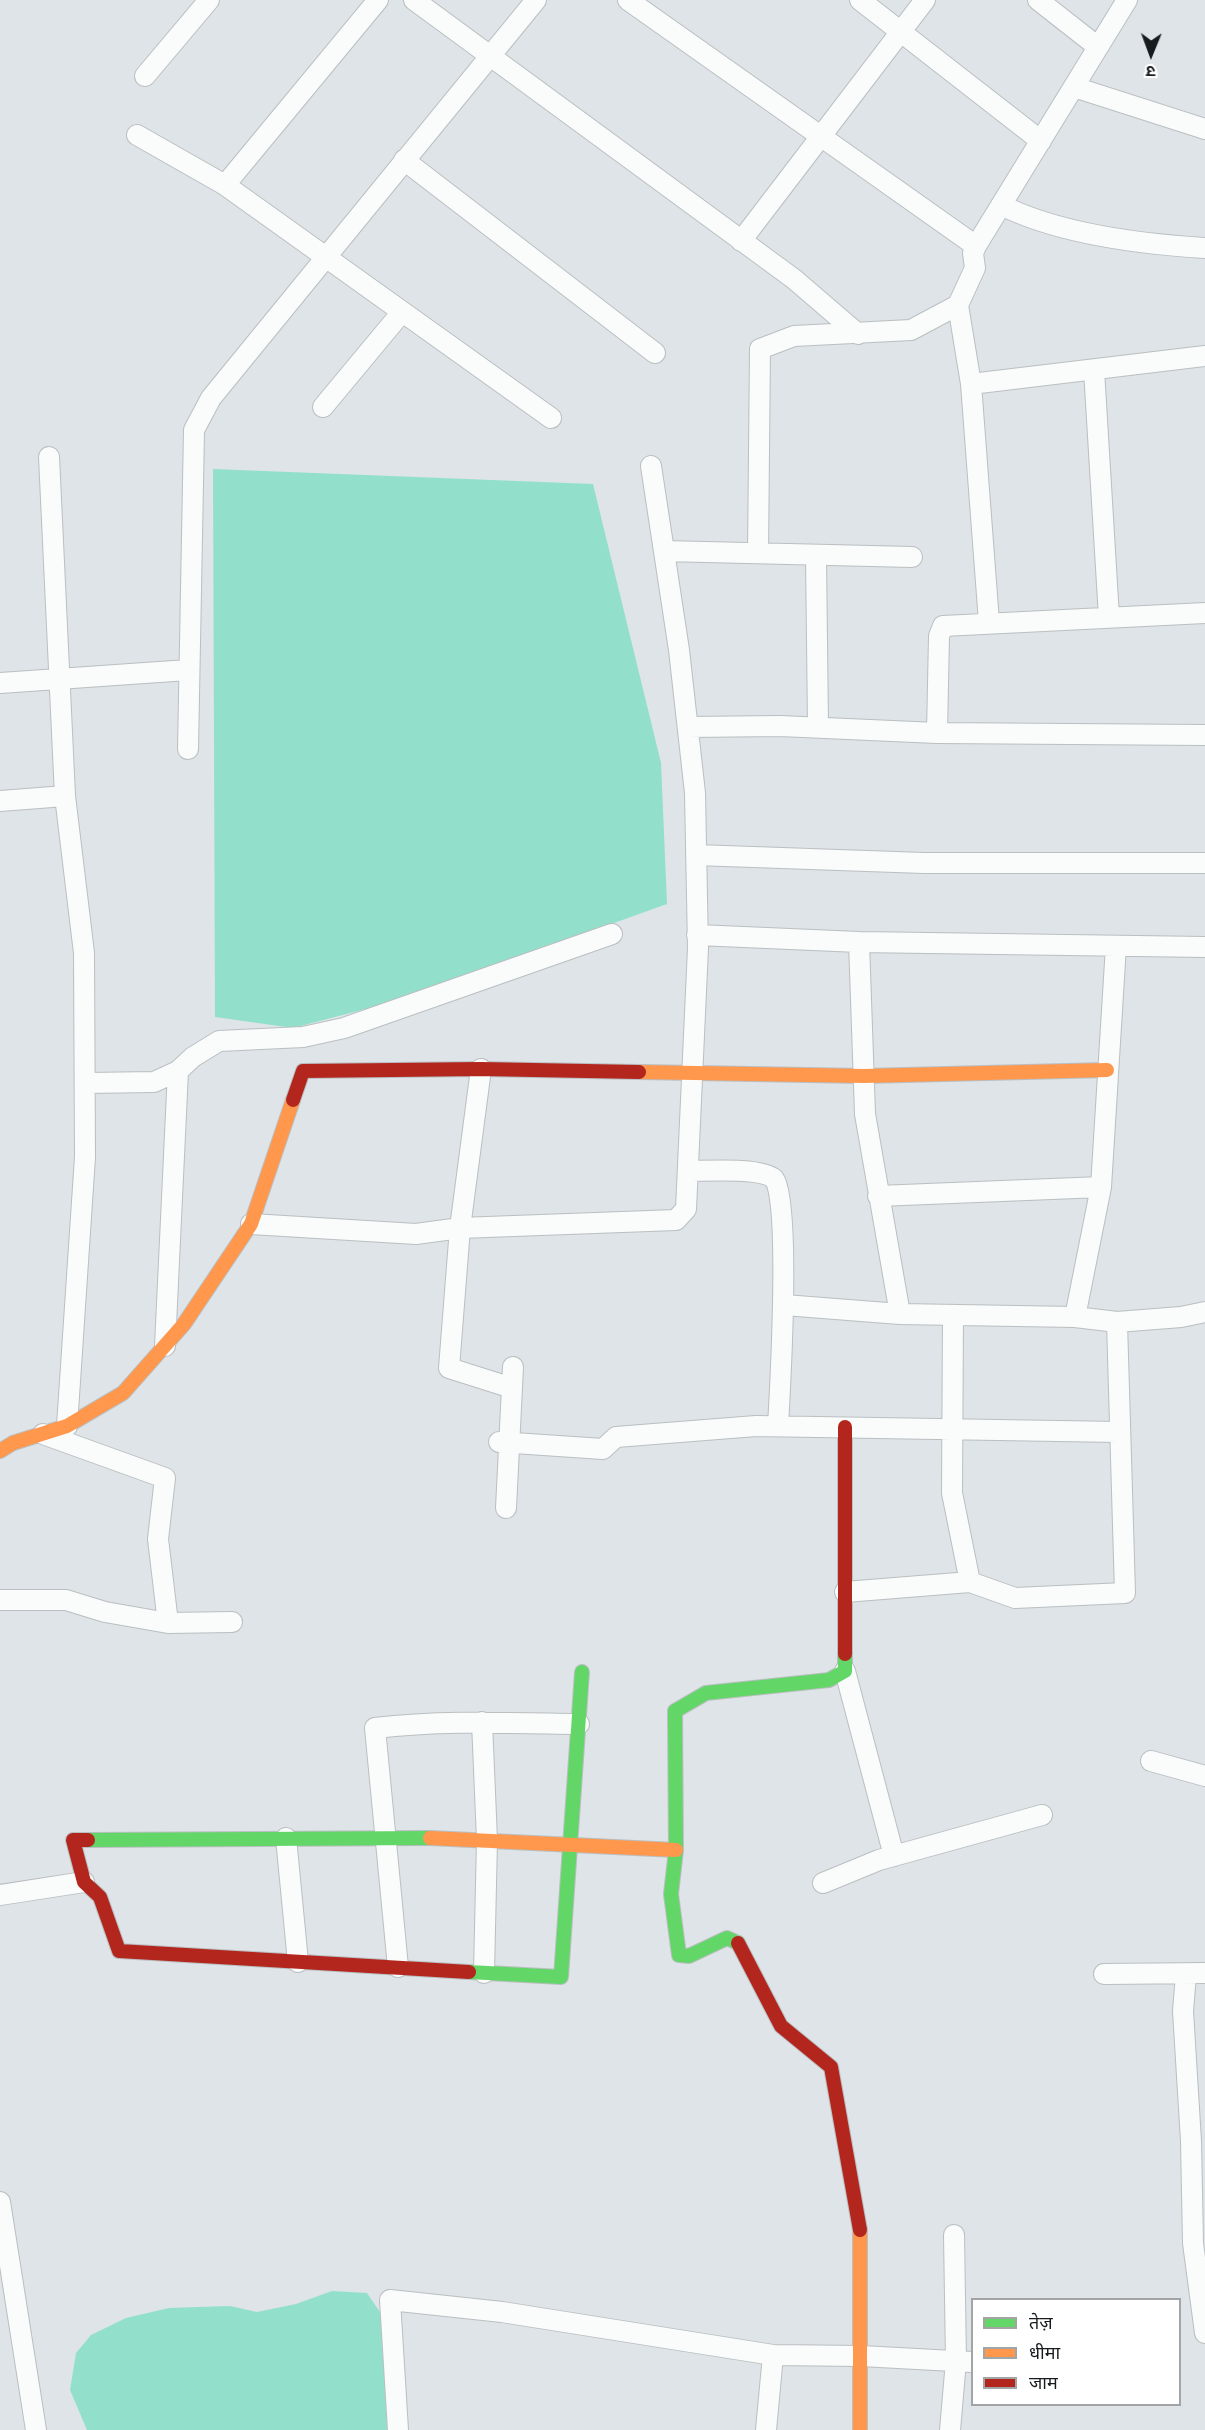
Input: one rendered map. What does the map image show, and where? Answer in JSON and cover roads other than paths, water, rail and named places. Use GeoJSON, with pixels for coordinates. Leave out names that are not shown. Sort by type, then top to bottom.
{"type":"FeatureCollection","features":[{"type":"Feature","properties":{"kind":"street"},"geometry":{"type":"LineString","coordinates":[[145,76],[210,0]]}},
{"type":"Feature","properties":{"kind":"street"},"geometry":{"type":"LineString","coordinates":[[225,185],[378,0]]}},
{"type":"Feature","properties":{"kind":"street"},"geometry":{"type":"LineString","coordinates":[[414,0],[488,57],[794,279],[858,334]]}},
{"type":"Feature","properties":{"kind":"street"},"geometry":{"type":"LineString","coordinates":[[188,749],[194,430],[211,398],[536,0]]}},
{"type":"Feature","properties":{"kind":"street"},"geometry":{"type":"LineString","coordinates":[[628,0],[976,246]]}},
{"type":"Feature","properties":{"kind":"street"},"geometry":{"type":"LineString","coordinates":[[860,0],[902,30],[1041,141]]}},
{"type":"Feature","properties":{"kind":"street"},"geometry":{"type":"LineString","coordinates":[[741,241],[925,0]]}},
{"type":"Feature","properties":{"kind":"street"},"geometry":{"type":"LineString","coordinates":[[1038,0],[1098,47]]}},
{"type":"Feature","properties":{"kind":"street"},"geometry":{"type":"LineString","coordinates":[[989,622],[971,384],[958,305],[975,268],[973,253],[976,246],[1126,0]]}},
{"type":"Feature","properties":{"kind":"street"},"geometry":{"type":"LineString","coordinates":[[1074,87],[1205,129]]}},
{"type":"Feature","properties":{"kind":"street"},"geometry":{"type":"LineString","coordinates":[[137,135],[225,185],[551,418]]}},
{"type":"Feature","properties":{"kind":"street"},"geometry":{"type":"LineString","coordinates":[[404,160],[655,353]]}},
{"type":"Feature","properties":{"kind":"street"},"geometry":{"type":"LineString","coordinates":[[1001,205],[1027,218],[1094,234],[1205,248]]}},
{"type":"Feature","properties":{"kind":"street"},"geometry":{"type":"LineString","coordinates":[[758,553],[760,349],[794,336],[911,330],[958,305]]}},
{"type":"Feature","properties":{"kind":"street"},"geometry":{"type":"LineString","coordinates":[[323,407],[402,312]]}},
{"type":"Feature","properties":{"kind":"street"},"geometry":{"type":"LineString","coordinates":[[971,384],[1205,356]]}},
{"type":"Feature","properties":{"kind":"street"},"geometry":{"type":"LineString","coordinates":[[1094,370],[1109,617]]}},
{"type":"Feature","properties":{"kind":"street"},"geometry":{"type":"LineString","coordinates":[[50,457],[65,796],[84,953],[87,1083],[77,1309],[67,1426]]}},
{"type":"Feature","properties":{"kind":"street"},"geometry":{"type":"LineString","coordinates":[[251,1224],[416,1234],[460,1228],[676,1220],[686,1209],[698,935],[695,794],[688,727],[651,466]]}},
{"type":"Feature","properties":{"kind":"street"},"geometry":{"type":"LineString","coordinates":[[664,551],[912,557]]}},
{"type":"Feature","properties":{"kind":"street"},"geometry":{"type":"LineString","coordinates":[[816,555],[818,727]]}},
{"type":"Feature","properties":{"kind":"street"},"geometry":{"type":"LineString","coordinates":[[937,733],[939,636],[943,626],[1205,613]]}},
{"type":"Feature","properties":{"kind":"street"},"geometry":{"type":"LineString","coordinates":[[0,683],[188,670]]}},
{"type":"Feature","properties":{"kind":"street"},"geometry":{"type":"LineString","coordinates":[[688,727],[818,727],[937,733],[1205,735]]}},
{"type":"Feature","properties":{"kind":"street"},"geometry":{"type":"LineString","coordinates":[[0,801],[65,796]]}},
{"type":"Feature","properties":{"kind":"street"},"geometry":{"type":"LineString","coordinates":[[696,855],[924,863],[1205,863]]}},
{"type":"Feature","properties":{"kind":"street"},"geometry":{"type":"LineString","coordinates":[[87,1083],[154,1082],[178,1071],[193,1057],[219,1041],[303,1037],[344,1028],[612,934]]}},
{"type":"Feature","properties":{"kind":"street"},"geometry":{"type":"LineString","coordinates":[[698,935],[860,942],[1205,947]]}},
{"type":"Feature","properties":{"kind":"street"},"geometry":{"type":"LineString","coordinates":[[860,942],[865,1114],[900,1314]]}},
{"type":"Feature","properties":{"kind":"street"},"geometry":{"type":"LineString","coordinates":[[1075,1317],[1101,1186],[1116,946]]}},
{"type":"Feature","properties":{"kind":"street"},"geometry":{"type":"LineString","coordinates":[[481,1069],[460,1228],[449,1368],[512,1388]]}},
{"type":"Feature","properties":{"kind":"street"},"geometry":{"type":"LineString","coordinates":[[0,1451],[13,1443],[67,1426],[123,1393],[165,1346],[196,1307],[251,1224],[303,1071],[481,1069],[864,1076],[1107,1070]]}},
{"type":"Feature","properties":{"kind":"street"},"geometry":{"type":"LineString","coordinates":[[165,1346],[178,1071]]}},
{"type":"Feature","properties":{"kind":"street"},"geometry":{"type":"LineString","coordinates":[[688,1171],[756,1172],[770,1176],[776,1181],[781,1201],[784,1305],[778,1426]]}},
{"type":"Feature","properties":{"kind":"street"},"geometry":{"type":"LineString","coordinates":[[878,1196],[1101,1186]]}},
{"type":"Feature","properties":{"kind":"street"},"geometry":{"type":"LineString","coordinates":[[784,1305],[900,1314],[1075,1317],[1117,1322],[1181,1317],[1205,1312]]}},
{"type":"Feature","properties":{"kind":"street"},"geometry":{"type":"LineString","coordinates":[[953,1315],[952,1493],[970,1582]]}},
{"type":"Feature","properties":{"kind":"street"},"geometry":{"type":"LineString","coordinates":[[845,1592],[970,1582],[1015,1598],[1125,1593],[1117,1322]]}},
{"type":"Feature","properties":{"kind":"street"},"geometry":{"type":"LineString","coordinates":[[506,1508],[504,1442],[513,1367]]}},
{"type":"Feature","properties":{"kind":"street"},"geometry":{"type":"LineString","coordinates":[[504,1442],[603,1449],[616,1437],[778,1426],[1119,1432]]}},
{"type":"Feature","properties":{"kind":"street"},"geometry":{"type":"LineString","coordinates":[[845,1427],[845,1671],[894,1856]]}},
{"type":"Feature","properties":{"kind":"street"},"geometry":{"type":"LineString","coordinates":[[43,1434],[165,1478],[158,1539],[168,1623]]}},
{"type":"Feature","properties":{"kind":"street"},"geometry":{"type":"LineString","coordinates":[[0,1600],[66,1600],[105,1612],[168,1623],[232,1622]]}},
{"type":"Feature","properties":{"kind":"street"},"geometry":{"type":"LineString","coordinates":[[845,1671],[830,1680],[706,1693],[675,1711],[676,1850],[671,1894],[679,1955],[689,1956],[727,1938],[741,1945],[781,2026],[831,2067],[860,2227],[860,2430]]}},
{"type":"Feature","properties":{"kind":"street"},"geometry":{"type":"LineString","coordinates":[[582,1672],[572,1845],[561,1977],[119,1951],[100,1897],[84,1882],[72,1840],[385,1838],[488,1840],[572,1845],[676,1850]]}},
{"type":"Feature","properties":{"kind":"street"},"geometry":{"type":"LineString","coordinates":[[398,1967],[375,1728],[482,1722],[579,1724]]}},
{"type":"Feature","properties":{"kind":"street"},"geometry":{"type":"LineString","coordinates":[[482,1722],[488,1840],[484,1973]]}},
{"type":"Feature","properties":{"kind":"street"},"geometry":{"type":"LineString","coordinates":[[1151,1761],[1205,1776]]}},
{"type":"Feature","properties":{"kind":"street"},"geometry":{"type":"LineString","coordinates":[[823,1883],[894,1856],[1042,1815]]}},
{"type":"Feature","properties":{"kind":"street"},"geometry":{"type":"LineString","coordinates":[[286,1838],[298,1962]]}},
{"type":"Feature","properties":{"kind":"street"},"geometry":{"type":"LineString","coordinates":[[0,1895],[84,1882]]}},
{"type":"Feature","properties":{"kind":"street"},"geometry":{"type":"LineString","coordinates":[[1104,1974],[1195,1974],[1183,2011],[1191,2141],[1193,2243],[1205,2332]]}},
{"type":"Feature","properties":{"kind":"street"},"geometry":{"type":"LineString","coordinates":[[0,2202],[36,2430]]}},
{"type":"Feature","properties":{"kind":"street"},"geometry":{"type":"LineString","coordinates":[[950,2430],[964,2362],[954,2235]]}},
{"type":"Feature","properties":{"kind":"street"},"geometry":{"type":"LineString","coordinates":[[398,2430],[390,2300],[502,2312],[773,2355],[861,2356],[964,2362]]}},
{"type":"Feature","properties":{"kind":"street"},"geometry":{"type":"LineString","coordinates":[[766,2430],[773,2355]]}}]}
